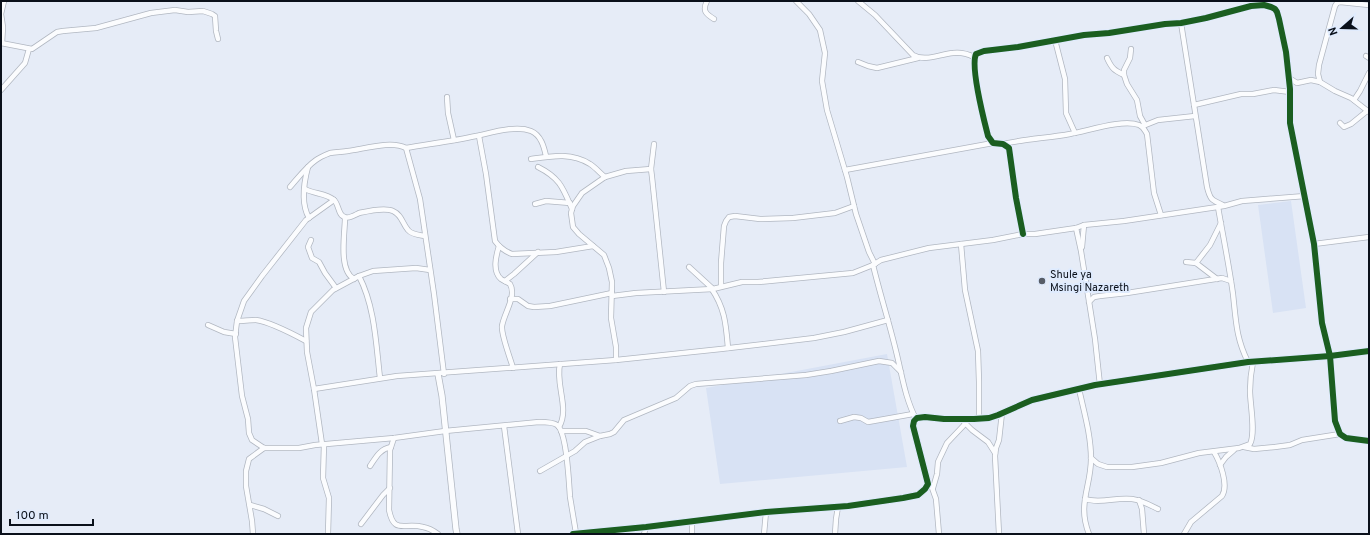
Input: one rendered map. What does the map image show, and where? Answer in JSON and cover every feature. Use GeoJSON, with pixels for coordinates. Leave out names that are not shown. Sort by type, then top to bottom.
{"type":"FeatureCollection","features":[{"type":"Feature","properties":{"kind":"street"},"geometry":{"type":"LineString","coordinates":[[4,1],[1,14],[3,27],[1,43],[29,49],[35,47],[42,41],[58,32],[96,28],[151,13],[175,10],[188,12],[203,11],[215,16],[218,39]]}},
{"type":"Feature","properties":{"kind":"street"},"geometry":{"type":"LineString","coordinates":[[707,1],[704,9],[705,12],[714,19]]}},
{"type":"Feature","properties":{"kind":"street"},"geometry":{"type":"LineString","coordinates":[[560,364],[558,375],[562,395],[562,419],[560,429],[566,456],[574,534],[646,527],[766,512],[838,507],[904,498],[918,495],[925,489],[928,484],[913,426],[914,417],[904,390],[888,320],[880,296],[874,264],[854,206],[827,110],[822,75],[825,53],[820,30],[810,14],[796,1]]}},
{"type":"Feature","properties":{"kind":"street"},"geometry":{"type":"LineString","coordinates":[[858,1],[875,15],[896,38],[918,58]]}},
{"type":"Feature","properties":{"kind":"street"},"geometry":{"type":"LineString","coordinates":[[1320,82],[1318,74],[1319,65],[1335,6],[1337,3],[1343,1],[1369,5]]}},
{"type":"Feature","properties":{"kind":"street"},"geometry":{"type":"LineString","coordinates":[[974,57],[976,54],[984,51],[1018,47],[1084,35],[1181,23],[1251,6],[1264,5],[1271,7],[1277,12],[1280,19],[1289,78],[1290,123],[1314,244],[1322,323],[1330,356],[1335,421],[1340,434],[1346,438],[1369,441]]}},
{"type":"Feature","properties":{"kind":"street"},"geometry":{"type":"LineString","coordinates":[[1181,23],[1207,187],[1210,197],[1215,202],[1224,206]]}},
{"type":"Feature","properties":{"kind":"street"},"geometry":{"type":"LineString","coordinates":[[1055,40],[1065,79],[1066,112],[1075,133]]}},
{"type":"Feature","properties":{"kind":"street"},"geometry":{"type":"LineString","coordinates":[[1,90],[25,63],[29,49]]}},
{"type":"Feature","properties":{"kind":"street"},"geometry":{"type":"LineString","coordinates":[[1131,49],[1130,58],[1124,70],[1124,75],[1127,84],[1137,100],[1140,116],[1147,134],[1154,194],[1161,215]]}},
{"type":"Feature","properties":{"kind":"street"},"geometry":{"type":"LineString","coordinates":[[858,62],[877,68],[918,58],[953,53],[964,53],[974,57]]}},
{"type":"Feature","properties":{"kind":"street"},"geometry":{"type":"LineString","coordinates":[[974,57],[975,75],[982,114],[988,136],[992,143]]}},
{"type":"Feature","properties":{"kind":"street"},"geometry":{"type":"LineString","coordinates":[[1107,58],[1111,67],[1124,75]]}},
{"type":"Feature","properties":{"kind":"street"},"geometry":{"type":"LineString","coordinates":[[1354,100],[1369,73]]}},
{"type":"Feature","properties":{"kind":"street"},"geometry":{"type":"LineString","coordinates":[[1289,78],[1297,83],[1311,80],[1320,82],[1354,100],[1368,112],[1344,127],[1340,123]]}},
{"type":"Feature","properties":{"kind":"street"},"geometry":{"type":"LineString","coordinates":[[1194,105],[1241,94],[1253,94],[1274,90],[1290,90],[1299,82]]}},
{"type":"Feature","properties":{"kind":"street"},"geometry":{"type":"LineString","coordinates":[[447,97],[448,113],[454,140]]}},
{"type":"Feature","properties":{"kind":"street"},"geometry":{"type":"LineString","coordinates":[[845,170],[992,143],[1002,144],[1127,124],[1143,126],[1158,120],[1195,116]]}},
{"type":"Feature","properties":{"kind":"street"},"geometry":{"type":"LineString","coordinates":[[290,187],[315,161],[330,153],[396,145],[406,148],[479,136],[505,130],[531,131],[540,139],[546,156]]}},
{"type":"Feature","properties":{"kind":"street"},"geometry":{"type":"LineString","coordinates":[[479,136],[496,241],[499,246],[506,252],[512,254],[556,252],[593,246]]}},
{"type":"Feature","properties":{"kind":"street"},"geometry":{"type":"LineString","coordinates":[[654,144],[652,169],[664,292]]}},
{"type":"Feature","properties":{"kind":"street"},"geometry":{"type":"LineString","coordinates":[[1002,144],[1006,146],[1010,152],[1017,204],[1024,234]]}},
{"type":"Feature","properties":{"kind":"street"},"geometry":{"type":"LineString","coordinates":[[406,148],[420,200],[434,294],[445,431],[457,534]]}},
{"type":"Feature","properties":{"kind":"street"},"geometry":{"type":"LineString","coordinates":[[531,158],[565,155],[578,158],[590,164],[605,177]]}},
{"type":"Feature","properties":{"kind":"street"},"geometry":{"type":"LineString","coordinates":[[308,167],[305,189],[305,207],[309,218]]}},
{"type":"Feature","properties":{"kind":"street"},"geometry":{"type":"LineString","coordinates":[[538,167],[550,173],[559,182],[572,209],[571,219],[573,227],[604,255],[607,260],[611,276],[611,318],[616,347],[616,360]]}},
{"type":"Feature","properties":{"kind":"street"},"geometry":{"type":"LineString","coordinates":[[572,209],[582,193],[605,177],[626,171],[652,169]]}},
{"type":"Feature","properties":{"kind":"street"},"geometry":{"type":"LineString","coordinates":[[305,189],[309,192],[320,194],[334,200],[338,205],[341,215],[345,218],[344,259],[349,275],[356,277],[369,302],[380,378]]}},
{"type":"Feature","properties":{"kind":"street"},"geometry":{"type":"LineString","coordinates":[[510,299],[518,299],[528,306],[550,306],[612,295],[712,289],[742,282],[853,273],[881,260],[908,253],[960,244],[1224,206],[1242,201],[1305,196]]}},
{"type":"Feature","properties":{"kind":"street"},"geometry":{"type":"LineString","coordinates":[[334,200],[309,218],[290,239],[244,301],[237,321],[236,334],[242,396],[248,419],[250,437],[254,441],[264,448],[300,448],[323,444],[394,438],[445,431],[539,422],[553,423],[560,429],[586,431],[600,436]]}},
{"type":"Feature","properties":{"kind":"street"},"geometry":{"type":"LineString","coordinates":[[535,204],[546,201],[570,203]]}},
{"type":"Feature","properties":{"kind":"street"},"geometry":{"type":"LineString","coordinates":[[722,286],[721,263],[724,226],[729,217],[734,216],[760,219],[793,218],[835,213],[854,206]]}},
{"type":"Feature","properties":{"kind":"street"},"geometry":{"type":"LineString","coordinates":[[1091,458],[1098,464],[1107,467],[1132,467],[1161,463],[1187,456],[1236,449],[1250,444],[1253,439],[1250,390],[1251,362],[1241,348],[1237,330],[1231,281],[1218,206]]}},
{"type":"Feature","properties":{"kind":"street"},"geometry":{"type":"LineString","coordinates":[[345,218],[363,212],[383,209],[392,210],[400,216],[408,230],[412,233],[425,236]]}},
{"type":"Feature","properties":{"kind":"street"},"geometry":{"type":"LineString","coordinates":[[1196,263],[1210,245],[1221,223]]}},
{"type":"Feature","properties":{"kind":"street"},"geometry":{"type":"LineString","coordinates":[[1081,251],[1084,225]]}},
{"type":"Feature","properties":{"kind":"street"},"geometry":{"type":"LineString","coordinates":[[1076,228],[1089,302],[1100,385]]}},
{"type":"Feature","properties":{"kind":"street"},"geometry":{"type":"LineString","coordinates":[[1314,244],[1369,237]]}},
{"type":"Feature","properties":{"kind":"street"},"geometry":{"type":"LineString","coordinates":[[311,240],[308,247],[309,253],[312,258],[320,264],[336,288]]}},
{"type":"Feature","properties":{"kind":"street"},"geometry":{"type":"LineString","coordinates":[[960,244],[965,290],[978,351],[980,388],[979,419]]}},
{"type":"Feature","properties":{"kind":"street"},"geometry":{"type":"LineString","coordinates":[[499,246],[496,258],[496,267],[500,278],[511,286],[512,294],[502,326],[513,368]]}},
{"type":"Feature","properties":{"kind":"street"},"geometry":{"type":"LineString","coordinates":[[505,281],[538,252]]}},
{"type":"Feature","properties":{"kind":"street"},"geometry":{"type":"LineString","coordinates":[[1186,262],[1196,263],[1217,279]]}},
{"type":"Feature","properties":{"kind":"street"},"geometry":{"type":"LineString","coordinates":[[690,267],[712,289],[717,297],[724,312],[728,348]]}},
{"type":"Feature","properties":{"kind":"street"},"geometry":{"type":"LineString","coordinates":[[328,534],[329,498],[323,478],[323,444],[309,367],[306,341],[308,320],[311,312],[333,290],[356,277],[373,270],[416,268],[430,270]]}},
{"type":"Feature","properties":{"kind":"street"},"geometry":{"type":"LineString","coordinates":[[1089,302],[1091,299],[1098,296],[1222,278],[1231,281]]}},
{"type":"Feature","properties":{"kind":"street"},"geometry":{"type":"LineString","coordinates":[[1087,293],[1098,296]]}},
{"type":"Feature","properties":{"kind":"street"},"geometry":{"type":"LineString","coordinates":[[237,321],[255,320],[264,322],[306,341]]}},
{"type":"Feature","properties":{"kind":"street"},"geometry":{"type":"LineString","coordinates":[[314,389],[380,378],[616,360],[814,338],[844,332],[888,320]]}},
{"type":"Feature","properties":{"kind":"street"},"geometry":{"type":"LineString","coordinates":[[208,325],[224,332],[236,334]]}},
{"type":"Feature","properties":{"kind":"street"},"geometry":{"type":"LineString","coordinates":[[840,421],[854,417],[861,418],[868,422],[925,416],[964,421],[989,418],[1032,400],[1100,385],[1251,362],[1330,356],[1369,351]]}},
{"type":"Feature","properties":{"kind":"street"},"geometry":{"type":"LineString","coordinates":[[540,470],[575,451],[585,442],[614,432],[624,420],[676,398],[686,389],[696,384],[831,371],[879,360],[892,363],[901,372]]}},
{"type":"Feature","properties":{"kind":"street"},"geometry":{"type":"LineString","coordinates":[[1079,389],[1088,431],[1091,458],[1084,517],[1089,534]]}},
{"type":"Feature","properties":{"kind":"street"},"geometry":{"type":"LineString","coordinates":[[999,534],[995,453],[999,440],[1002,413]]}},
{"type":"Feature","properties":{"kind":"street"},"geometry":{"type":"LineString","coordinates":[[964,421],[978,436],[988,442],[995,453]]}},
{"type":"Feature","properties":{"kind":"street"},"geometry":{"type":"LineString","coordinates":[[933,488],[937,474],[938,462],[946,443],[964,421]]}},
{"type":"Feature","properties":{"kind":"street"},"geometry":{"type":"LineString","coordinates":[[504,426],[518,534]]}},
{"type":"Feature","properties":{"kind":"street"},"geometry":{"type":"LineString","coordinates":[[1243,447],[1254,449],[1276,447],[1290,445],[1302,440],[1340,434]]}},
{"type":"Feature","properties":{"kind":"street"},"geometry":{"type":"LineString","coordinates":[[394,438],[391,447],[389,510],[393,524],[397,527],[423,527],[438,534]]}},
{"type":"Feature","properties":{"kind":"street"},"geometry":{"type":"LineString","coordinates":[[370,466],[380,451],[391,447]]}},
{"type":"Feature","properties":{"kind":"street"},"geometry":{"type":"LineString","coordinates":[[253,534],[250,505],[246,486],[246,471],[249,459],[264,448]]}},
{"type":"Feature","properties":{"kind":"street"},"geometry":{"type":"LineString","coordinates":[[1220,465],[1226,457],[1236,449]]}},
{"type":"Feature","properties":{"kind":"street"},"geometry":{"type":"LineString","coordinates":[[1184,534],[1184,530],[1190,522],[1225,492],[1223,473],[1214,452]]}},
{"type":"Feature","properties":{"kind":"street"},"geometry":{"type":"LineString","coordinates":[[927,478],[933,488],[936,499],[939,534]]}},
{"type":"Feature","properties":{"kind":"street"},"geometry":{"type":"LineString","coordinates":[[361,524],[390,488]]}},
{"type":"Feature","properties":{"kind":"street"},"geometry":{"type":"LineString","coordinates":[[1085,499],[1091,501],[1122,499],[1139,500],[1158,509]]}},
{"type":"Feature","properties":{"kind":"street"},"geometry":{"type":"LineString","coordinates":[[1139,500],[1142,509],[1144,534]]}},
{"type":"Feature","properties":{"kind":"street"},"geometry":{"type":"LineString","coordinates":[[250,505],[264,509],[278,516]]}},
{"type":"Feature","properties":{"kind":"street"},"geometry":{"type":"LineString","coordinates":[[835,534],[838,507]]}},
{"type":"Feature","properties":{"kind":"street"},"geometry":{"type":"LineString","coordinates":[[764,534],[766,512]]}},
{"type":"Feature","properties":{"kind":"street"},"geometry":{"type":"LineString","coordinates":[[692,521],[692,534]]}},
{"type":"Feature","properties":{"kind":"street"},"geometry":{"type":"LineString","coordinates":[[644,534],[646,527]]}},
{"type":"Feature","properties":{"kind":"shaded area"},"geometry":{"type":"Polygon","coordinates":[[[1291,201],[1306,308],[1273,313],[1258,205],[1291,201]]]}},
{"type":"Feature","properties":{"kind":"shaded area"},"geometry":{"type":"Polygon","coordinates":[[[887,354],[907,467],[720,484],[706,388],[887,354]]]}},
{"type":"Feature","properties":{"kind":"cycle path"},"geometry":{"type":"LineString","coordinates":[[1023,234],[1009,148],[1003,144],[993,143],[988,136],[976,81],[976,54],[984,51],[1018,47],[1084,35],[1181,23],[1251,6],[1264,5],[1275,9],[1279,19],[1286,52],[1290,89],[1290,123],[1314,244],[1322,323],[1330,356],[1335,421],[1340,434],[1346,438],[1369,441]]}},
{"type":"Feature","properties":{"kind":"cycle path"},"geometry":{"type":"LineString","coordinates":[[573,534],[646,527],[766,512],[848,506],[918,495],[928,484],[913,426],[914,421],[917,418],[989,418],[1032,400],[1095,385],[1248,362],[1330,356],[1369,351]]}},
{"type":"Feature","properties":{"kind":"place","name":"Shule ya Msingi Nazareth"},"geometry":{"type":"Point","coordinates":[1042,281]}}]}
